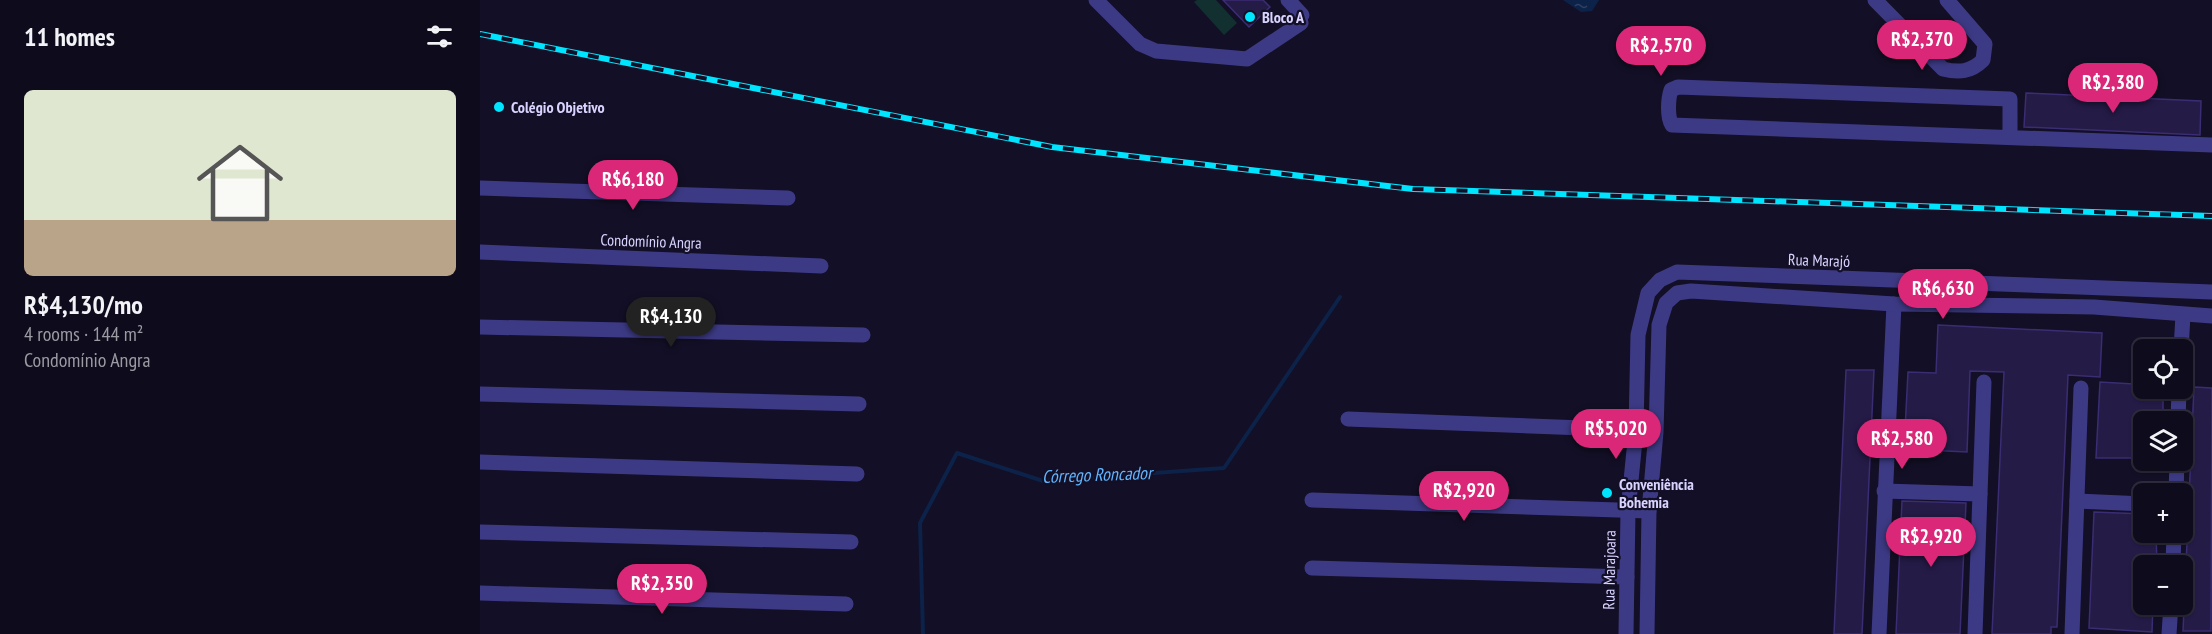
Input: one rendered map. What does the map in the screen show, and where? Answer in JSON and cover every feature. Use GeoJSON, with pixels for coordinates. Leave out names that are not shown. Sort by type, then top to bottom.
{"type":"FeatureCollection","features":[{"type":"Feature","properties":{"kind":"street"},"geometry":{"type":"LineString","coordinates":[[1096,0],[1147,49],[1246,59],[1301,19],[1288,0]]}},
{"type":"Feature","properties":{"kind":"street"},"geometry":{"type":"LineString","coordinates":[[1875,0],[1943,69],[1971,70],[1983,60],[1985,44],[1947,0]]}},
{"type":"Feature","properties":{"kind":"street"},"geometry":{"type":"LineString","coordinates":[[2010,136],[2010,99],[1678,87],[1671,90],[1669,95],[1669,120],[1672,125],[2212,145]]}},
{"type":"Feature","properties":{"kind":"street"},"geometry":{"type":"LineString","coordinates":[[480,189],[788,198]]}},
{"type":"Feature","properties":{"kind":"street","name":"Condomínio Angra"},"geometry":{"type":"LineString","coordinates":[[480,252],[821,266]]}},
{"type":"Feature","properties":{"kind":"street","name":"Rua Marajó"},"geometry":{"type":"LineString","coordinates":[[1648,293],[1660,280],[1677,272],[2212,292]]}},
{"type":"Feature","properties":{"kind":"street"},"geometry":{"type":"LineString","coordinates":[[1958,304],[1959,282]]}},
{"type":"Feature","properties":{"kind":"street"},"geometry":{"type":"LineString","coordinates":[[1647,634],[1649,511],[1656,432],[1659,325],[1666,303],[1677,294],[1691,291],[1894,304],[2094,307],[2212,316]]}},
{"type":"Feature","properties":{"kind":"street"},"geometry":{"type":"LineString","coordinates":[[1648,293],[1666,303]]}},
{"type":"Feature","properties":{"kind":"street","name":"Rua Marajoara"},"geometry":{"type":"LineString","coordinates":[[1626,634],[1628,511],[1636,430],[1638,335],[1648,293]]}},
{"type":"Feature","properties":{"kind":"street"},"geometry":{"type":"LineString","coordinates":[[1879,634],[1894,304]]}},
{"type":"Feature","properties":{"kind":"street"},"geometry":{"type":"LineString","coordinates":[[2182,339],[2183,315]]}},
{"type":"Feature","properties":{"kind":"street"},"geometry":{"type":"LineString","coordinates":[[480,327],[863,335]]}},
{"type":"Feature","properties":{"kind":"street"},"geometry":{"type":"LineString","coordinates":[[1975,634],[1984,382]]}},
{"type":"Feature","properties":{"kind":"street"},"geometry":{"type":"LineString","coordinates":[[2072,634],[2081,388]]}},
{"type":"Feature","properties":{"kind":"street"},"geometry":{"type":"LineString","coordinates":[[480,394],[859,404]]}},
{"type":"Feature","properties":{"kind":"street"},"geometry":{"type":"LineString","coordinates":[[1348,418],[1636,430]]}},
{"type":"Feature","properties":{"kind":"street"},"geometry":{"type":"LineString","coordinates":[[480,462],[857,474]]}},
{"type":"Feature","properties":{"kind":"street"},"geometry":{"type":"LineString","coordinates":[[1884,491],[1980,494]]}},
{"type":"Feature","properties":{"kind":"street"},"geometry":{"type":"LineString","coordinates":[[1312,500],[1649,511]]}},
{"type":"Feature","properties":{"kind":"street"},"geometry":{"type":"LineString","coordinates":[[2077,501],[2133,504]]}},
{"type":"Feature","properties":{"kind":"street"},"geometry":{"type":"LineString","coordinates":[[480,532],[851,542]]}},
{"type":"Feature","properties":{"kind":"street"},"geometry":{"type":"LineString","coordinates":[[1312,568],[1627,577]]}},
{"type":"Feature","properties":{"kind":"street"},"geometry":{"type":"LineString","coordinates":[[480,593],[846,604]]}},
{"type":"Feature","properties":{"kind":"street"},"geometry":{"type":"LineString","coordinates":[[2169,634],[2170,615]]}},
{"type":"Feature","properties":{"kind":"green space"},"geometry":{"type":"Polygon","coordinates":[[[1216,0],[1237,23],[1224,35],[1194,2],[1216,0]]]}},
{"type":"Feature","properties":{"kind":"water"},"geometry":{"type":"Polygon","coordinates":[[[1563,0],[1599,0],[1592,11],[1581,12],[1563,0]]]}},
{"type":"Feature","properties":{"kind":"building","name":"Bloco A"},"geometry":{"type":"Polygon","coordinates":[[[1223,0],[1263,0],[1270,7],[1249,27],[1223,0]]]}},
{"type":"Feature","properties":{"kind":"building"},"geometry":{"type":"Polygon","coordinates":[[[2026,93],[2201,101],[2200,135],[2024,127],[2026,93]]]}},
{"type":"Feature","properties":{"kind":"building"},"geometry":{"type":"Polygon","coordinates":[[[1938,325],[2102,333],[2100,377],[2068,375],[2057,627],[2051,627],[2051,634],[1992,634],[2004,372],[1970,371],[1967,452],[1904,449],[1908,372],[1936,373],[1938,325]]]}},
{"type":"Feature","properties":{"kind":"building"},"geometry":{"type":"Polygon","coordinates":[[[1846,370],[1874,370],[1862,634],[1834,634],[1846,370]]]}},
{"type":"Feature","properties":{"kind":"building"},"geometry":{"type":"Polygon","coordinates":[[[2100,382],[2133,384],[2133,399],[2163,399],[2163,411],[2133,411],[2133,458],[2096,458],[2100,382]]]}},
{"type":"Feature","properties":{"kind":"building"},"geometry":{"type":"Polygon","coordinates":[[[2194,387],[2212,388],[2211,631],[2183,631],[2184,615],[2193,615],[2193,555],[2186,555],[2187,543],[2193,543],[2193,483],[2190,483],[2190,471],[2193,471],[2194,387]]]}},
{"type":"Feature","properties":{"kind":"building"},"geometry":{"type":"Polygon","coordinates":[[[1902,501],[1966,503],[1960,634],[1896,634],[1902,501]]]}},
{"type":"Feature","properties":{"kind":"building"},"geometry":{"type":"Polygon","coordinates":[[[2094,512],[2133,514],[2133,543],[2156,543],[2157,555],[2133,555],[2133,615],[2153,615],[2152,632],[2089,628],[2094,512]]]}},
{"type":"Feature","properties":{"kind":"waterway","name":"Córrego Roncador"},"geometry":{"type":"LineString","coordinates":[[923,634],[920,523],[957,453],[1043,481],[1224,468],[1340,297]]}},
{"type":"Feature","properties":{"kind":"railway"},"geometry":{"type":"LineString","coordinates":[[480,34],[1052,147],[1413,189],[2212,216]]}},
{"type":"Feature","properties":{"kind":"place","name":"Bloco A"},"geometry":{"type":"Point","coordinates":[1250,17]}},
{"type":"Feature","properties":{"kind":"place","name":"Colégio Objetivo"},"geometry":{"type":"Point","coordinates":[499,107]}},
{"type":"Feature","properties":{"kind":"place","name":"Conveniência Bohemia"},"geometry":{"type":"Point","coordinates":[1607,493]}}]}
